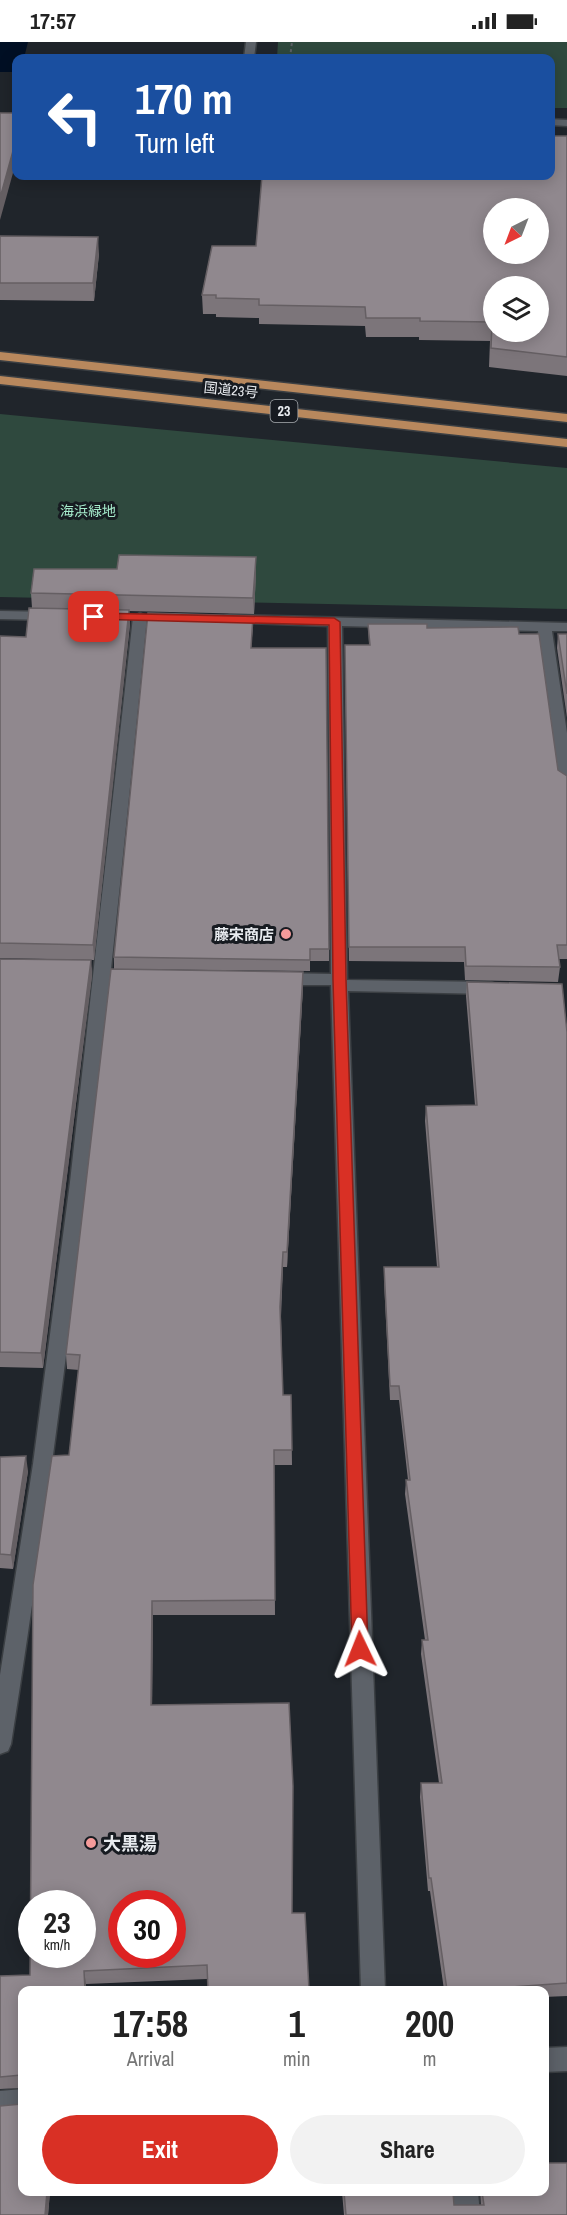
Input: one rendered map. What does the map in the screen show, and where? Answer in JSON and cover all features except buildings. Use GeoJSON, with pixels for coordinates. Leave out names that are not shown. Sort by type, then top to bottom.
{"type":"FeatureCollection","features":[{"type":"Feature","properties":{"kind":"highway","name":"国道23号"},"geometry":{"type":"LineString","coordinates":[[0,356],[567,418]]}},
{"type":"Feature","properties":{"kind":"highway","name":"国道23号"},"geometry":{"type":"LineString","coordinates":[[0,380],[567,443]]}},
{"type":"Feature","properties":{"kind":"street"},"geometry":{"type":"LineString","coordinates":[[0,615],[70,616]]}},
{"type":"Feature","properties":{"kind":"street"},"geometry":{"type":"LineString","coordinates":[[0,1744],[49,1424],[108,973],[140,617]]}},
{"type":"Feature","properties":{"kind":"street"},"geometry":{"type":"LineString","coordinates":[[220,619],[567,627]]}},
{"type":"Feature","properties":{"kind":"street"},"geometry":{"type":"LineString","coordinates":[[334,622],[339,983],[373,1986]]}},
{"type":"Feature","properties":{"kind":"street"},"geometry":{"type":"LineString","coordinates":[[544,626],[567,784]]}},
{"type":"Feature","properties":{"kind":"street"},"geometry":{"type":"LineString","coordinates":[[81,968],[108,973]]}},
{"type":"Feature","properties":{"kind":"street"},"geometry":{"type":"LineString","coordinates":[[257,979],[507,988]]}},
{"type":"Feature","properties":{"kind":"street"},"geometry":{"type":"LineString","coordinates":[[549,2060],[567,2059]]}},
{"type":"Feature","properties":{"kind":"street"},"geometry":{"type":"LineString","coordinates":[[0,2104],[18,2102]]}},
{"type":"Feature","properties":{"kind":"street"},"geometry":{"type":"LineString","coordinates":[[465,2196],[467,2215]]}},
{"type":"Feature","properties":{"kind":"green space"},"geometry":{"type":"Polygon","coordinates":[[[278,42],[567,42],[567,108],[555,108],[555,54],[277,54],[278,42]]]}},
{"type":"Feature","properties":{"kind":"green space","name":"海浜緑地"},"geometry":{"type":"Polygon","coordinates":[[[0,414],[567,468],[567,609],[0,597],[0,414]]]}},
{"type":"Feature","properties":{"kind":"water"},"geometry":{"type":"Polygon","coordinates":[[[0,42],[28,42],[25,54],[12,54],[12,72],[0,72],[0,42]]]}},
{"type":"Feature","properties":{"kind":"place","name":"藤宋商店"},"geometry":{"type":"Point","coordinates":[286,934]}},
{"type":"Feature","properties":{"kind":"place","name":"大黒湯"},"geometry":{"type":"Point","coordinates":[91,1843]}},
{"type":"Feature","properties":{"kind":"route"},"geometry":{"type":"LineString","coordinates":[[94,617],[334,622],[339,980],[360,1649]]}}]}
